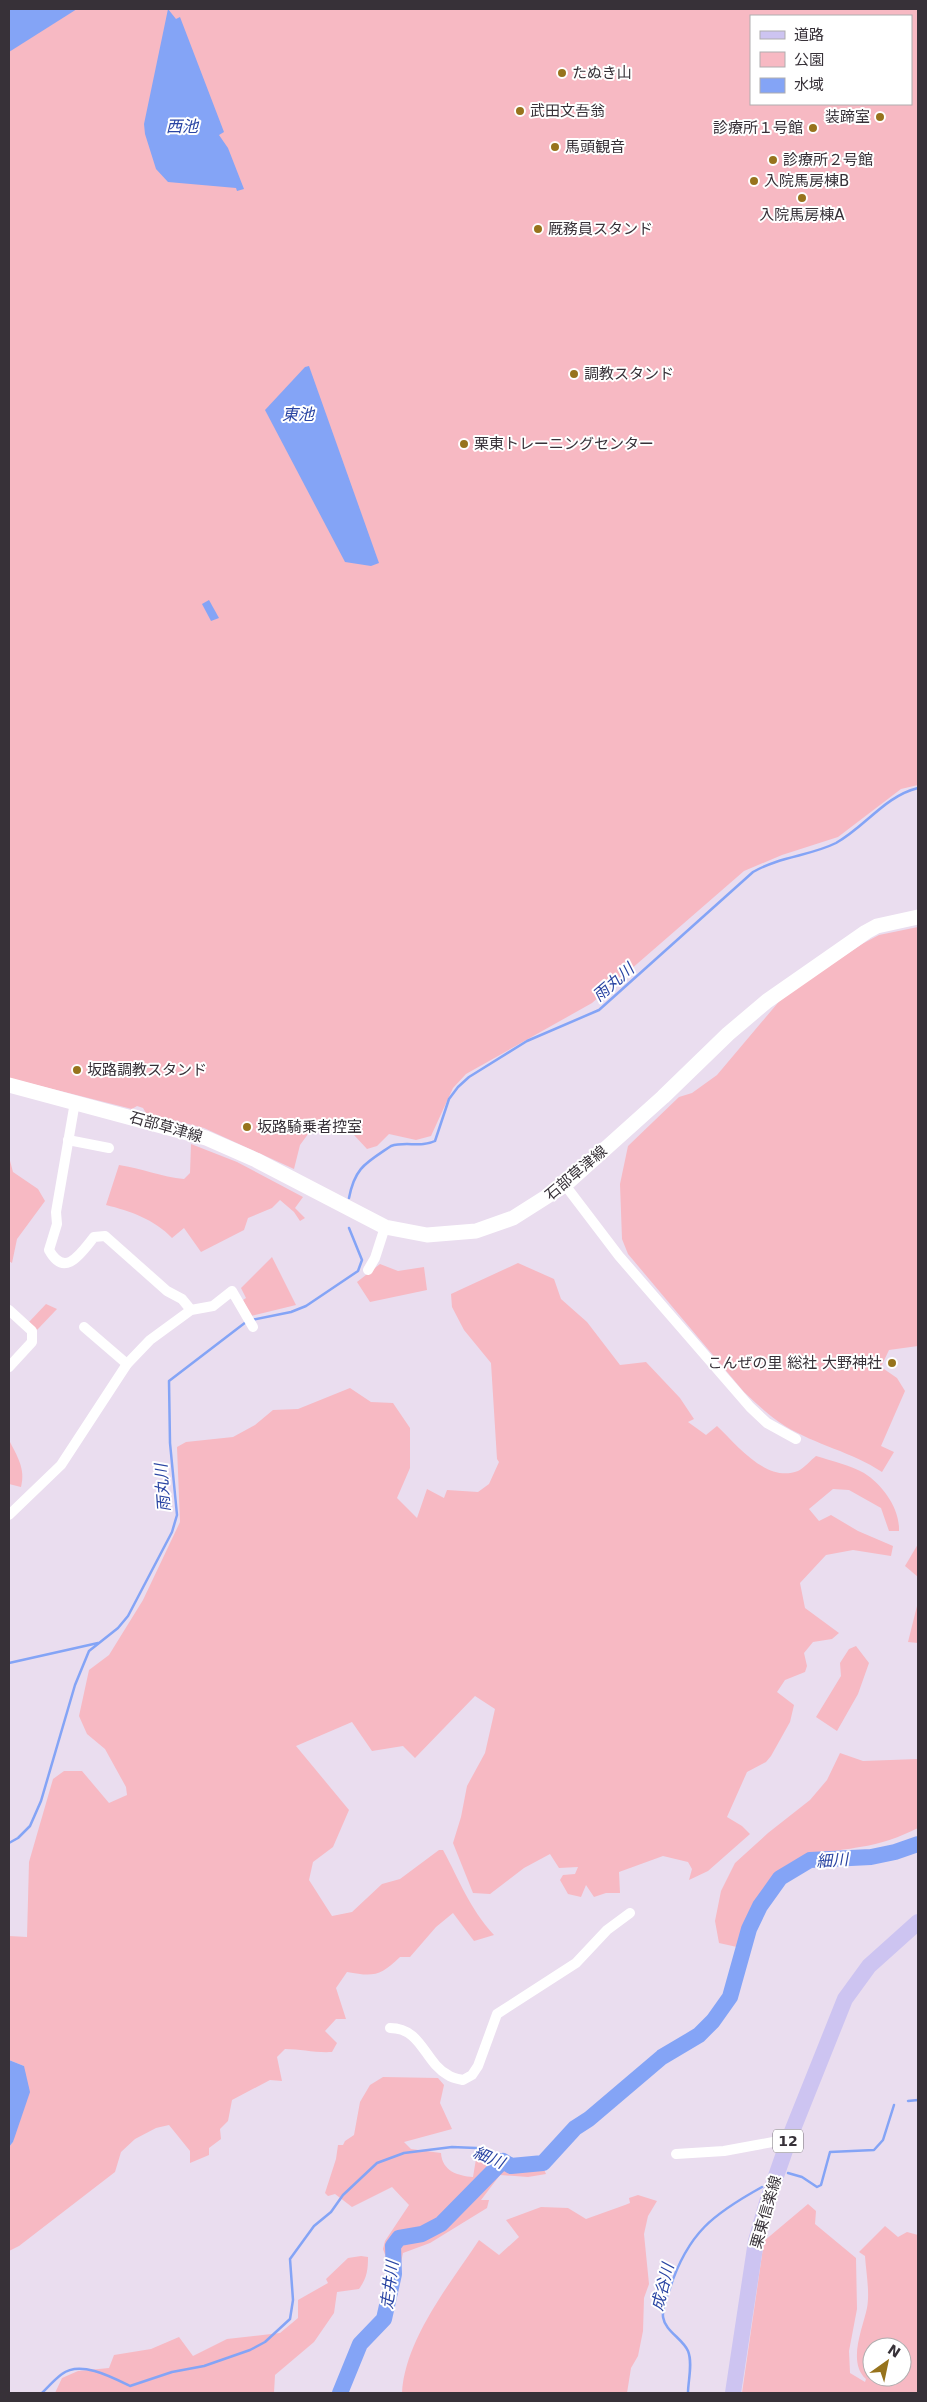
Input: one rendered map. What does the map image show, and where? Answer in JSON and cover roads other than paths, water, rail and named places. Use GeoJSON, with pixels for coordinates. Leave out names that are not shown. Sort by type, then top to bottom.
{"type":"FeatureCollection","features":[{"type":"Feature","properties":{"kind":"main road","name":"石部草津線"},"geometry":{"type":"LineString","coordinates":[[9,1085],[206,1138],[256,1160],[385,1227],[427,1235],[476,1231],[513,1218],[565,1185],[728,1034],[767,1001],[866,932],[877,926],[918,917]]}},
{"type":"Feature","properties":{"kind":"main road","name":"栗東信楽線"},"geometry":{"type":"LineString","coordinates":[[733,2393],[756,2242],[768,2198],[789,2139],[845,1999],[869,1966],[918,1922]]}},
{"type":"Feature","properties":{"kind":"street"},"geometry":{"type":"LineString","coordinates":[[75,1102],[56,1212],[57,1224],[49,1250],[54,1260],[63,1264],[74,1261],[94,1237],[105,1236],[167,1291],[182,1299],[191,1310]]}},
{"type":"Feature","properties":{"kind":"street"},"geometry":{"type":"LineString","coordinates":[[68,1140],[109,1148]]}},
{"type":"Feature","properties":{"kind":"street"},"geometry":{"type":"LineString","coordinates":[[565,1185],[619,1256],[720,1374],[767,1423],[796,1439]]}},
{"type":"Feature","properties":{"kind":"street"},"geometry":{"type":"LineString","coordinates":[[368,1270],[375,1258],[385,1227]]}},
{"type":"Feature","properties":{"kind":"street"},"geometry":{"type":"LineString","coordinates":[[9,1515],[61,1465],[126,1364],[150,1340],[191,1310],[213,1306],[232,1291],[251,1323]]}},
{"type":"Feature","properties":{"kind":"street"},"geometry":{"type":"LineString","coordinates":[[9,1310],[32,1332],[32,1342],[9,1367]]}},
{"type":"Feature","properties":{"kind":"street"},"geometry":{"type":"LineString","coordinates":[[84,1327],[126,1364]]}},
{"type":"Feature","properties":{"kind":"street"},"geometry":{"type":"LineString","coordinates":[[390,2028],[402,2028],[411,2034],[440,2070],[449,2076],[463,2080],[472,2075],[478,2066],[498,2014],[576,1963],[607,1930],[630,1913]]}},
{"type":"Feature","properties":{"kind":"street"},"geometry":{"type":"LineString","coordinates":[[676,2154],[724,2151],[789,2139]]}},
{"type":"Feature","properties":{"kind":"water"},"geometry":{"type":"Polygon","coordinates":[[[9,9],[77,9],[9,52],[9,9]]]}},
{"type":"Feature","properties":{"kind":"water","name":"西池"},"geometry":{"type":"Polygon","coordinates":[[[168,9],[176,19],[180,17],[224,132],[219,135],[228,148],[244,189],[237,191],[236,188],[168,182],[156,169],[145,134],[144,124],[168,9]]]}},
{"type":"Feature","properties":{"kind":"water","name":"東池"},"geometry":{"type":"Polygon","coordinates":[[[309,366],[379,563],[371,566],[345,562],[265,410],[305,367],[309,366]]]}},
{"type":"Feature","properties":{"kind":"water"},"geometry":{"type":"Polygon","coordinates":[[[209,600],[219,618],[211,621],[202,604],[209,600]]]}},
{"type":"Feature","properties":{"kind":"water"},"geometry":{"type":"Polygon","coordinates":[[[9,2060],[24,2066],[30,2092],[13,2142],[9,2147],[9,2060]]]}},
{"type":"Feature","properties":{"kind":"waterway","name":"雨丸川"},"geometry":{"type":"LineString","coordinates":[[349,1198],[358,1172],[368,1162],[391,1146],[424,1144],[435,1141],[449,1099],[469,1077],[527,1041],[599,1010],[753,872],[774,863],[836,843],[895,798],[918,788]]}},
{"type":"Feature","properties":{"kind":"waterway","name":"雨丸川"},"geometry":{"type":"LineString","coordinates":[[251,1320],[291,1312],[306,1306],[358,1271],[362,1260],[349,1228]]}},
{"type":"Feature","properties":{"kind":"waterway","name":"雨丸川"},"geometry":{"type":"LineString","coordinates":[[9,1843],[18,1838],[30,1826],[41,1801],[75,1685],[89,1651],[118,1628],[128,1616],[172,1532],[177,1515],[170,1443],[169,1381],[246,1322]]}},
{"type":"Feature","properties":{"kind":"waterway"},"geometry":{"type":"LineString","coordinates":[[9,1663],[98,1643]]}},
{"type":"Feature","properties":{"kind":"waterway","name":"細川"},"geometry":{"type":"LineString","coordinates":[[340,2393],[360,2344],[384,2319],[394,2274],[393,2246],[399,2238],[422,2234],[441,2224],[503,2161],[511,2166],[543,2163],[575,2128],[589,2119],[662,2057],[699,2035],[713,2021],[730,1997],[749,1929],[760,1906],[780,1878],[810,1860],[871,1857],[895,1852],[918,1844]]}},
{"type":"Feature","properties":{"kind":"waterway","name":"成谷川"},"geometry":{"type":"LineString","coordinates":[[908,2101],[918,2100]]}},
{"type":"Feature","properties":{"kind":"waterway","name":"成谷川"},"geometry":{"type":"LineString","coordinates":[[788,2173],[802,2177],[817,2187],[821,2185],[830,2152],[874,2150],[883,2140],[894,2105]]}},
{"type":"Feature","properties":{"kind":"waterway","name":"細川"},"geometry":{"type":"LineString","coordinates":[[42,2393],[59,2376],[69,2370],[87,2369],[96,2371],[130,2386],[172,2372],[204,2366],[250,2350],[265,2342],[290,2319],[293,2300],[290,2259],[314,2226],[331,2212],[343,2195],[377,2163],[404,2153],[452,2147],[476,2148],[503,2161]]}},
{"type":"Feature","properties":{"kind":"waterway","name":"成谷川"},"geometry":{"type":"LineString","coordinates":[[688,2393],[690,2366],[688,2351],[664,2322],[663,2313],[666,2298],[685,2253],[704,2227],[729,2206],[762,2187]]}},
{"type":"Feature","properties":{"kind":"place","name":"たぬき山"},"geometry":{"type":"Point","coordinates":[562,73]}},
{"type":"Feature","properties":{"kind":"place","name":"武田文吾翁"},"geometry":{"type":"Point","coordinates":[520,111]}},
{"type":"Feature","properties":{"kind":"place","name":"装蹄室"},"geometry":{"type":"Point","coordinates":[880,117]}},
{"type":"Feature","properties":{"kind":"place","name":"診療所１号館"},"geometry":{"type":"Point","coordinates":[813,128]}},
{"type":"Feature","properties":{"kind":"place","name":"馬頭観音"},"geometry":{"type":"Point","coordinates":[555,147]}},
{"type":"Feature","properties":{"kind":"place","name":"診療所２号館"},"geometry":{"type":"Point","coordinates":[773,160]}},
{"type":"Feature","properties":{"kind":"place","name":"入院馬房棟B"},"geometry":{"type":"Point","coordinates":[754,181]}},
{"type":"Feature","properties":{"kind":"place","name":"入院馬房棟A"},"geometry":{"type":"Point","coordinates":[802,198]}},
{"type":"Feature","properties":{"kind":"place","name":"厩務員スタンド"},"geometry":{"type":"Point","coordinates":[538,229]}},
{"type":"Feature","properties":{"kind":"place","name":"調教スタンド"},"geometry":{"type":"Point","coordinates":[574,374]}},
{"type":"Feature","properties":{"kind":"place","name":"栗東トレーニングセンター"},"geometry":{"type":"Point","coordinates":[464,444]}},
{"type":"Feature","properties":{"kind":"place","name":"坂路調教スタンド"},"geometry":{"type":"Point","coordinates":[77,1070]}},
{"type":"Feature","properties":{"kind":"place","name":"坂路騎乗者控室"},"geometry":{"type":"Point","coordinates":[247,1127]}},
{"type":"Feature","properties":{"kind":"place","name":"こんぜの里 総社 大野神社"},"geometry":{"type":"Point","coordinates":[892,1363]}},
{"type":"Feature","properties":{"kind":"water label","name":"走井川"},"geometry":{"type":"Point","coordinates":[389,2285]}}]}
